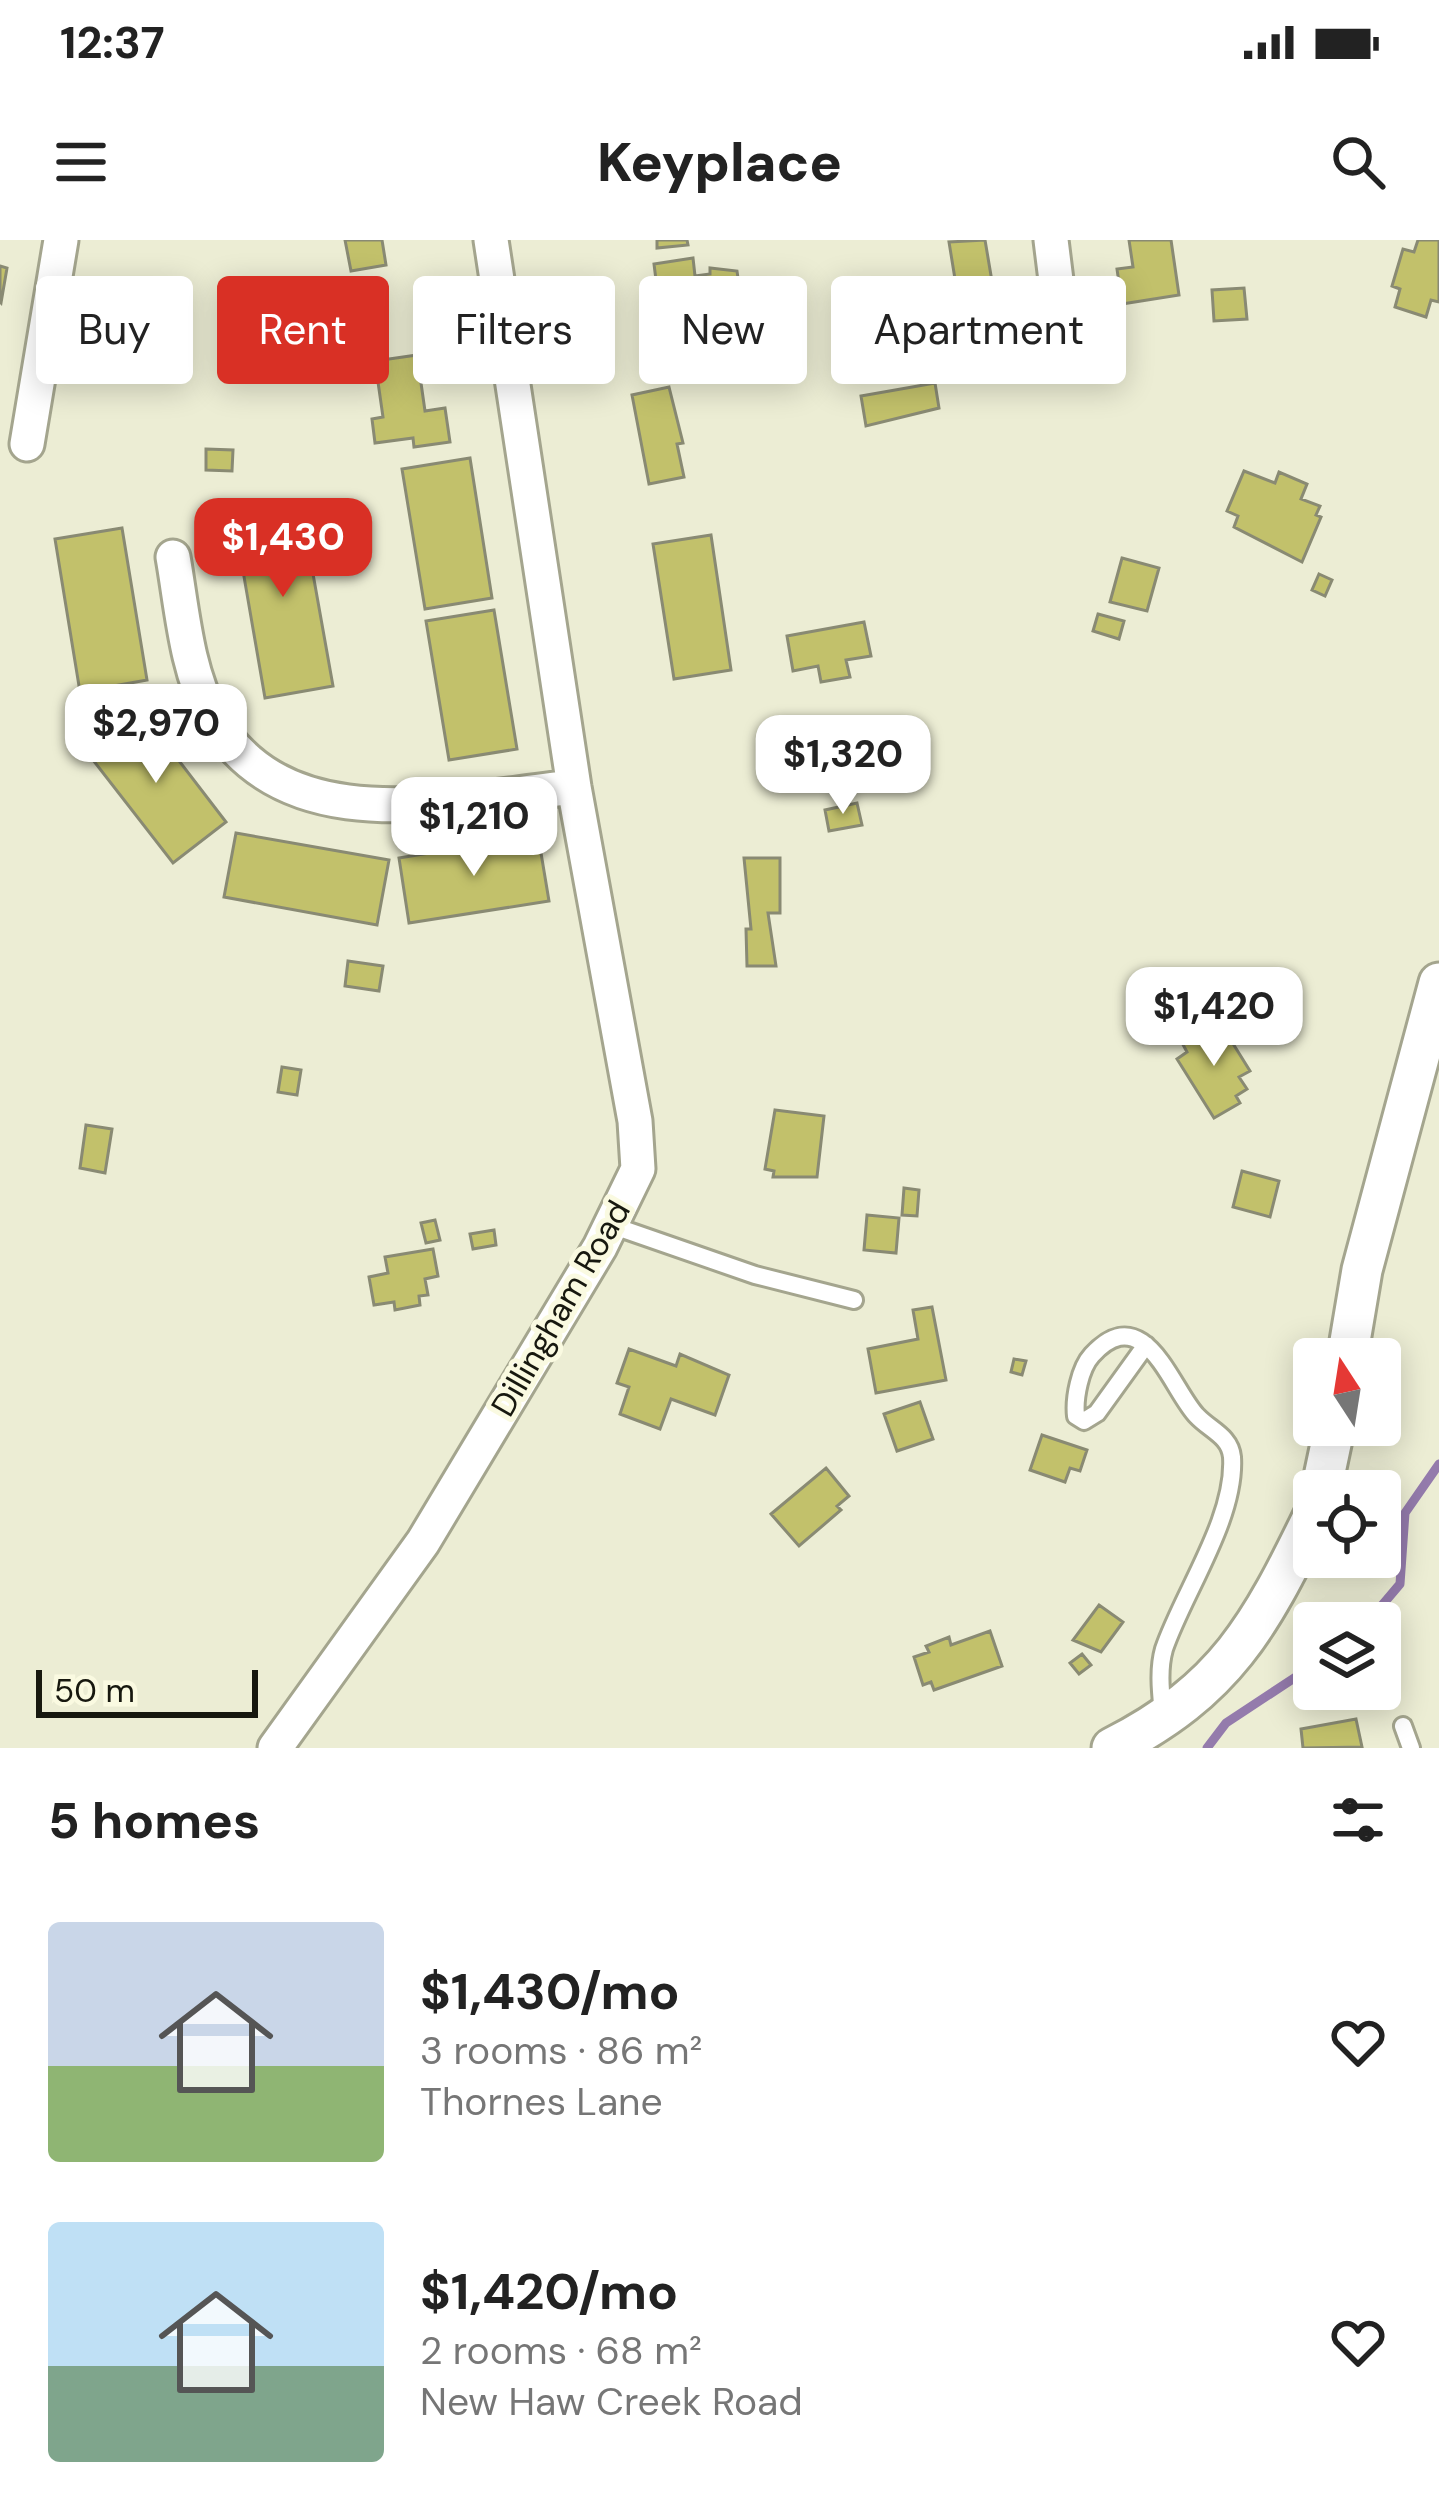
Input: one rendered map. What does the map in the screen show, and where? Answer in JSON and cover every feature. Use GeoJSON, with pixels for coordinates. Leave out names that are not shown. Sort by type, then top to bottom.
{"type":"FeatureCollection","features":[{"type":"Feature","properties":{"kind":"street"},"geometry":{"type":"LineString","coordinates":[[27,444],[61,240]]}},
{"type":"Feature","properties":{"kind":"street","name":"Dillingham Road"},"geometry":{"type":"LineString","coordinates":[[275,1748],[423,1541],[611,1225],[638,1168],[635,1120],[574,787],[491,240]]}},
{"type":"Feature","properties":{"kind":"street"},"geometry":{"type":"LineString","coordinates":[[1051,240],[1055,276]]}},
{"type":"Feature","properties":{"kind":"street"},"geometry":{"type":"LineString","coordinates":[[172,556],[194,668],[212,716],[248,761],[286,786],[338,802],[387,806],[574,787]]}},
{"type":"Feature","properties":{"kind":"street"},"geometry":{"type":"LineString","coordinates":[[1351,1338],[1362,1270],[1439,983]]}},
{"type":"Feature","properties":{"kind":"street"},"geometry":{"type":"LineString","coordinates":[[1112,1748],[1163,1721],[1220,1675],[1260,1620],[1293,1556]]}},
{"type":"Feature","properties":{"kind":"lane"},"geometry":{"type":"LineString","coordinates":[[611,1225],[755,1275],[854,1300]]}},
{"type":"Feature","properties":{"kind":"lane"},"geometry":{"type":"LineString","coordinates":[[1146,1345],[1096,1413],[1084,1420],[1076,1416],[1074,1402],[1088,1359],[1106,1342],[1146,1345],[1168,1366],[1196,1415],[1226,1440],[1232,1454],[1215,1530],[1163,1653],[1163,1721]]}},
{"type":"Feature","properties":{"kind":"lane"},"geometry":{"type":"LineString","coordinates":[[1403,1726],[1411,1748]]}},
{"type":"Feature","properties":{"kind":"building"},"geometry":{"type":"Polygon","coordinates":[[[345,240],[382,240],[386,265],[351,271],[345,240]]]}},
{"type":"Feature","properties":{"kind":"building"},"geometry":{"type":"Polygon","coordinates":[[[657,240],[687,240],[688,245],[657,248],[657,240]]]}},
{"type":"Feature","properties":{"kind":"building"},"geometry":{"type":"Polygon","coordinates":[[[985,240],[991,276],[955,276],[949,242],[985,240]]]}},
{"type":"Feature","properties":{"kind":"building"},"geometry":{"type":"Polygon","coordinates":[[[1129,240],[1171,240],[1179,295],[1126,303],[1126,276],[1118,276],[1117,269],[1133,267],[1129,240]]]}},
{"type":"Feature","properties":{"kind":"building"},"geometry":{"type":"Polygon","coordinates":[[[1418,240],[1439,240],[1439,302],[1431,300],[1426,317],[1395,307],[1400,289],[1392,286],[1403,249],[1414,252],[1418,240]]]}},
{"type":"Feature","properties":{"kind":"building"},"geometry":{"type":"Polygon","coordinates":[[[693,258],[695,276],[656,276],[654,264],[693,258]]]}},
{"type":"Feature","properties":{"kind":"building"},"geometry":{"type":"Polygon","coordinates":[[[0,266],[7,268],[1,303],[0,302],[0,266]]]}},
{"type":"Feature","properties":{"kind":"building"},"geometry":{"type":"Polygon","coordinates":[[[710,268],[737,271],[738,276],[695,276],[710,274],[710,268]]]}},
{"type":"Feature","properties":{"kind":"building"},"geometry":{"type":"Polygon","coordinates":[[[1244,288],[1247,319],[1214,321],[1212,290],[1244,288]]]}},
{"type":"Feature","properties":{"kind":"building"},"geometry":{"type":"Polygon","coordinates":[[[413,356],[413,384],[421,384],[425,411],[445,408],[450,442],[414,447],[413,438],[375,443],[372,419],[383,417],[378,384],[389,384],[389,359],[413,356]]]}},
{"type":"Feature","properties":{"kind":"building"},"geometry":{"type":"Polygon","coordinates":[[[935,384],[939,408],[866,426],[861,396],[935,384]]]}},
{"type":"Feature","properties":{"kind":"building"},"geometry":{"type":"Polygon","coordinates":[[[669,387],[683,443],[677,444],[684,477],[649,484],[632,395],[669,387]]]}},
{"type":"Feature","properties":{"kind":"building"},"geometry":{"type":"Polygon","coordinates":[[[206,449],[233,450],[232,471],[206,470],[206,449]]]}},
{"type":"Feature","properties":{"kind":"building"},"geometry":{"type":"Polygon","coordinates":[[[470,458],[492,598],[425,609],[402,469],[470,458]]]}},
{"type":"Feature","properties":{"kind":"building"},"geometry":{"type":"Polygon","coordinates":[[[1244,471],[1275,483],[1279,472],[1307,484],[1301,499],[1320,506],[1316,515],[1321,517],[1302,562],[1234,527],[1238,516],[1227,511],[1244,471]]]}},
{"type":"Feature","properties":{"kind":"building"},"geometry":{"type":"Polygon","coordinates":[[[300,501],[333,686],[265,698],[233,513],[300,501]]]}},
{"type":"Feature","properties":{"kind":"building"},"geometry":{"type":"Polygon","coordinates":[[[122,528],[147,680],[80,692],[55,539],[122,528]]]}},
{"type":"Feature","properties":{"kind":"building"},"geometry":{"type":"Polygon","coordinates":[[[711,535],[731,670],[674,679],[653,544],[711,535]]]}},
{"type":"Feature","properties":{"kind":"building"},"geometry":{"type":"Polygon","coordinates":[[[1122,558],[1159,568],[1147,611],[1110,602],[1122,558]]]}},
{"type":"Feature","properties":{"kind":"building"},"geometry":{"type":"Polygon","coordinates":[[[1319,574],[1332,580],[1325,596],[1312,590],[1319,574]]]}},
{"type":"Feature","properties":{"kind":"building"},"geometry":{"type":"Polygon","coordinates":[[[494,610],[517,749],[449,760],[426,621],[494,610]]]}},
{"type":"Feature","properties":{"kind":"building"},"geometry":{"type":"Polygon","coordinates":[[[1098,614],[1124,621],[1119,639],[1093,631],[1098,614]]]}},
{"type":"Feature","properties":{"kind":"building"},"geometry":{"type":"Polygon","coordinates":[[[864,622],[871,656],[846,660],[850,677],[821,682],[818,666],[793,671],[787,636],[864,622]]]}},
{"type":"Feature","properties":{"kind":"building"},"geometry":{"type":"Polygon","coordinates":[[[140,710],[226,822],[173,863],[86,751],[140,710]]]}},
{"type":"Feature","properties":{"kind":"building"},"geometry":{"type":"Polygon","coordinates":[[[857,803],[862,825],[829,831],[825,810],[857,803]]]}},
{"type":"Feature","properties":{"kind":"building"},"geometry":{"type":"Polygon","coordinates":[[[236,833],[389,860],[377,925],[224,897],[236,833]]]}},
{"type":"Feature","properties":{"kind":"building"},"geometry":{"type":"Polygon","coordinates":[[[538,835],[549,901],[409,923],[399,858],[538,835]]]}},
{"type":"Feature","properties":{"kind":"building"},"geometry":{"type":"Polygon","coordinates":[[[744,858],[780,858],[780,913],[768,913],[776,966],[747,966],[746,929],[751,929],[744,858]]]}},
{"type":"Feature","properties":{"kind":"building"},"geometry":{"type":"Polygon","coordinates":[[[348,961],[383,966],[379,991],[345,986],[348,961]]]}},
{"type":"Feature","properties":{"kind":"building"},"geometry":{"type":"Polygon","coordinates":[[[1207,1023],[1217,1040],[1227,1034],[1250,1071],[1239,1077],[1247,1089],[1236,1096],[1240,1103],[1214,1118],[1177,1059],[1187,1052],[1180,1039],[1207,1023]]]}},
{"type":"Feature","properties":{"kind":"building"},"geometry":{"type":"Polygon","coordinates":[[[282,1067],[301,1070],[297,1095],[278,1092],[282,1067]]]}},
{"type":"Feature","properties":{"kind":"building"},"geometry":{"type":"Polygon","coordinates":[[[775,1110],[824,1116],[817,1177],[773,1177],[774,1171],[765,1169],[775,1110]]]}},
{"type":"Feature","properties":{"kind":"building"},"geometry":{"type":"Polygon","coordinates":[[[86,1125],[112,1129],[105,1173],[80,1168],[86,1125]]]}},
{"type":"Feature","properties":{"kind":"building"},"geometry":{"type":"Polygon","coordinates":[[[1242,1171],[1279,1181],[1270,1217],[1233,1207],[1242,1171]]]}},
{"type":"Feature","properties":{"kind":"building"},"geometry":{"type":"Polygon","coordinates":[[[904,1188],[919,1190],[917,1216],[902,1215],[904,1188]]]}},
{"type":"Feature","properties":{"kind":"building"},"geometry":{"type":"Polygon","coordinates":[[[867,1215],[899,1218],[896,1253],[864,1250],[867,1215]]]}},
{"type":"Feature","properties":{"kind":"building"},"geometry":{"type":"Polygon","coordinates":[[[435,1220],[440,1240],[426,1243],[421,1223],[435,1220]]]}},
{"type":"Feature","properties":{"kind":"building"},"geometry":{"type":"Polygon","coordinates":[[[494,1230],[496,1245],[473,1249],[470,1234],[494,1230]]]}},
{"type":"Feature","properties":{"kind":"building"},"geometry":{"type":"Polygon","coordinates":[[[433,1249],[438,1276],[425,1279],[428,1295],[419,1296],[420,1305],[395,1310],[394,1302],[374,1305],[369,1277],[388,1273],[385,1257],[433,1249]]]}},
{"type":"Feature","properties":{"kind":"building"},"geometry":{"type":"Polygon","coordinates":[[[932,1307],[946,1380],[876,1393],[868,1349],[918,1339],[913,1310],[932,1307]]]}},
{"type":"Feature","properties":{"kind":"building"},"geometry":{"type":"Polygon","coordinates":[[[629,1349],[676,1366],[680,1354],[729,1375],[715,1415],[671,1399],[660,1429],[620,1414],[629,1387],[617,1383],[629,1349]]]}},
{"type":"Feature","properties":{"kind":"building"},"geometry":{"type":"Polygon","coordinates":[[[1014,1359],[1026,1361],[1022,1375],[1011,1372],[1014,1359]]]}},
{"type":"Feature","properties":{"kind":"building"},"geometry":{"type":"Polygon","coordinates":[[[920,1402],[933,1439],[897,1451],[884,1414],[920,1402]]]}},
{"type":"Feature","properties":{"kind":"building"},"geometry":{"type":"Polygon","coordinates":[[[1042,1435],[1087,1450],[1080,1471],[1070,1468],[1065,1482],[1030,1470],[1042,1435]]]}},
{"type":"Feature","properties":{"kind":"building"},"geometry":{"type":"Polygon","coordinates":[[[826,1468],[849,1496],[837,1506],[841,1510],[799,1546],[771,1514],[826,1468]]]}},
{"type":"Feature","properties":{"kind":"building"},"geometry":{"type":"Polygon","coordinates":[[[1099,1605],[1123,1622],[1101,1652],[1073,1640],[1099,1605]]]}},
{"type":"Feature","properties":{"kind":"building"},"geometry":{"type":"Polygon","coordinates":[[[990,1631],[1002,1666],[934,1690],[931,1682],[923,1685],[914,1657],[929,1652],[926,1646],[949,1637],[951,1645],[990,1631]]]}},
{"type":"Feature","properties":{"kind":"building"},"geometry":{"type":"Polygon","coordinates":[[[1082,1654],[1091,1665],[1079,1674],[1070,1663],[1082,1654]]]}},
{"type":"Feature","properties":{"kind":"building"},"geometry":{"type":"Polygon","coordinates":[[[1356,1719],[1362,1747],[1303,1748],[1301,1729],[1356,1719]]]}},
{"type":"Feature","properties":{"kind":"waterway"},"geometry":{"type":"LineString","coordinates":[[1385,1602],[1400,1584],[1405,1513],[1439,1464]]}},
{"type":"Feature","properties":{"kind":"waterway"},"geometry":{"type":"LineString","coordinates":[[1207,1748],[1226,1723],[1293,1679]]}}]}
